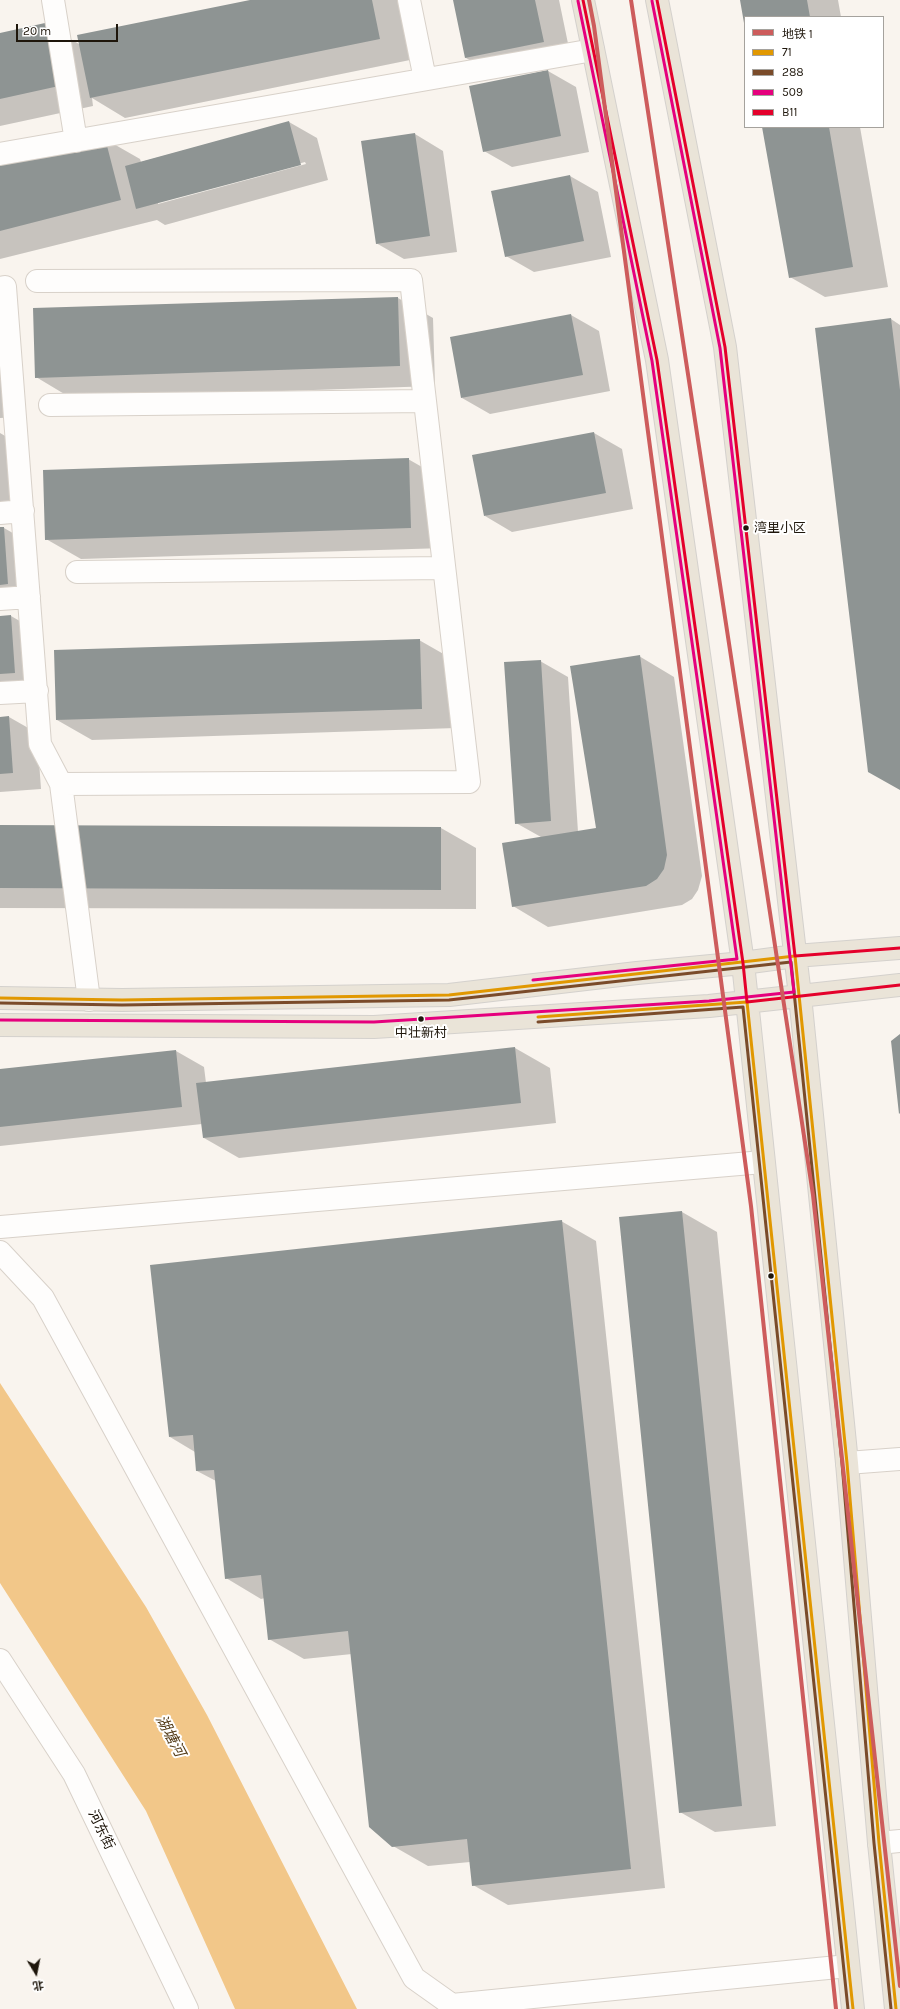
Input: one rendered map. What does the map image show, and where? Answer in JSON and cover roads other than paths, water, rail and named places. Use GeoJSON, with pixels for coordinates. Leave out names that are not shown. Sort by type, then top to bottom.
{"type":"FeatureCollection","features":[{"type":"Feature","properties":{"kind":"main road"},"geometry":{"type":"LineString","coordinates":[[583,0],[657,360],[743,963],[853,2009]]}},
{"type":"Feature","properties":{"kind":"main road"},"geometry":{"type":"LineString","coordinates":[[657,0],[725,347],[794,956],[800,996],[847,1463],[879,1843],[896,2009]]}},
{"type":"Feature","properties":{"kind":"main road"},"geometry":{"type":"LineString","coordinates":[[0,998],[88,1000],[448,995],[637,973],[743,963],[794,956],[900,948]]}},
{"type":"Feature","properties":{"kind":"main road"},"geometry":{"type":"LineString","coordinates":[[0,1025],[374,1027],[709,1006],[900,985]]}},
{"type":"Feature","properties":{"kind":"street"},"geometry":{"type":"LineString","coordinates":[[53,0],[76,141]]}},
{"type":"Feature","properties":{"kind":"street"},"geometry":{"type":"LineString","coordinates":[[409,0],[425,79]]}},
{"type":"Feature","properties":{"kind":"street"},"geometry":{"type":"LineString","coordinates":[[0,154],[593,50]]}},
{"type":"Feature","properties":{"kind":"street"},"geometry":{"type":"LineString","coordinates":[[37,281],[411,280],[469,782],[61,784]]}},
{"type":"Feature","properties":{"kind":"street"},"geometry":{"type":"LineString","coordinates":[[0,288],[5,287],[7,415],[22,511],[40,744],[61,784],[88,1000]]}},
{"type":"Feature","properties":{"kind":"street"},"geometry":{"type":"LineString","coordinates":[[50,405],[425,401]]}},
{"type":"Feature","properties":{"kind":"street"},"geometry":{"type":"LineString","coordinates":[[0,513],[22,511]]}},
{"type":"Feature","properties":{"kind":"street"},"geometry":{"type":"LineString","coordinates":[[77,572],[444,568]]}},
{"type":"Feature","properties":{"kind":"street"},"geometry":{"type":"LineString","coordinates":[[0,599],[29,597]]}},
{"type":"Feature","properties":{"kind":"street"},"geometry":{"type":"LineString","coordinates":[[0,693],[37,691]]}},
{"type":"Feature","properties":{"kind":"street"},"geometry":{"type":"LineString","coordinates":[[0,1227],[764,1162]]}},
{"type":"Feature","properties":{"kind":"street"},"geometry":{"type":"LineString","coordinates":[[0,1252],[43,1298],[414,1978],[452,2005],[848,1966]]}},
{"type":"Feature","properties":{"kind":"street"},"geometry":{"type":"LineString","coordinates":[[847,1463],[900,1459]]}},
{"type":"Feature","properties":{"kind":"street","name":"河东街"},"geometry":{"type":"LineString","coordinates":[[0,1660],[74,1774],[187,2009]]}},
{"type":"Feature","properties":{"kind":"street"},"geometry":{"type":"LineString","coordinates":[[879,1843],[900,1841]]}},
{"type":"Feature","properties":{"kind":"water","name":"湖塘河"},"geometry":{"type":"Polygon","coordinates":[[[0,1383],[146,1607],[207,1715],[357,2009],[235,2009],[146,1811],[0,1583],[0,1383]]]}},
{"type":"Feature","properties":{"kind":"metro line","name":"1"},"geometry":{"type":"LineString","coordinates":[[589,0],[594,26],[751,1206],[836,2009]]}},
{"type":"Feature","properties":{"kind":"metro line","name":"1"},"geometry":{"type":"LineString","coordinates":[[631,0],[813,1195],[900,1986]]}},
{"type":"Feature","properties":{"kind":"place","name":"湾里小区"},"geometry":{"type":"Point","coordinates":[746,528]}},
{"type":"Feature","properties":{"kind":"place","name":"中壮新村"},"geometry":{"type":"Point","coordinates":[421,1019]}}]}
